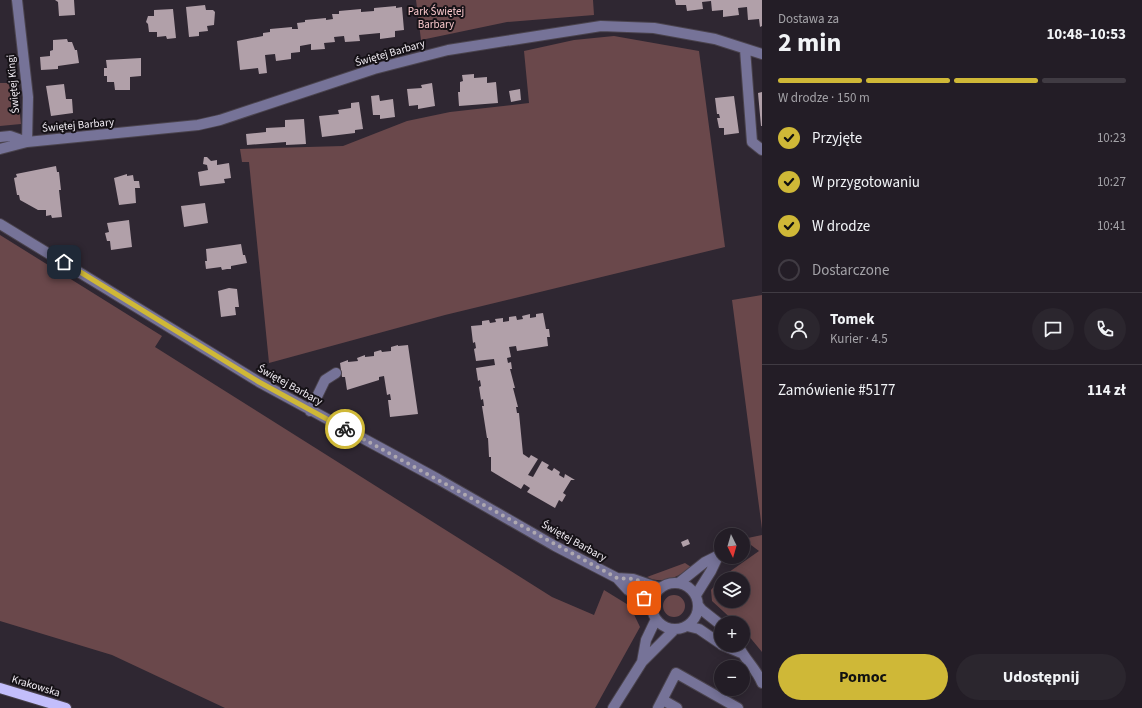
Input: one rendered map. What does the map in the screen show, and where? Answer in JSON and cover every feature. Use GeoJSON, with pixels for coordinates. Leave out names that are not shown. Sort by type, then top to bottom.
{"type":"FeatureCollection","features":[{"type":"Feature","properties":{"kind":"main road","name":"Krakowska"},"geometry":{"type":"LineString","coordinates":[[0,688],[66,708]]}},
{"type":"Feature","properties":{"kind":"street","name":"Świętej Kingi"},"geometry":{"type":"LineString","coordinates":[[17,0],[28,97],[27,142]]}},
{"type":"Feature","properties":{"kind":"street","name":"Świętej Barbary"},"geometry":{"type":"LineString","coordinates":[[0,149],[27,142],[198,125],[220,120],[374,69],[448,50],[594,26],[654,28],[715,39],[762,54]]}},
{"type":"Feature","properties":{"kind":"street"},"geometry":{"type":"LineString","coordinates":[[745,49],[752,142],[762,150]]}},
{"type":"Feature","properties":{"kind":"street","name":"Świętej Barbary"},"geometry":{"type":"LineString","coordinates":[[0,137],[10,136],[27,142]]}},
{"type":"Feature","properties":{"kind":"street","name":"Świętej Barbary"},"geometry":{"type":"LineString","coordinates":[[0,224],[259,382],[310,411],[418,467],[555,546],[617,578],[628,590],[651,603]]}},
{"type":"Feature","properties":{"kind":"street"},"geometry":{"type":"LineString","coordinates":[[310,411],[325,380],[336,374]]}},
{"type":"Feature","properties":{"kind":"street"},"geometry":{"type":"LineString","coordinates":[[714,556],[680,582],[666,584],[659,588],[654,594],[651,603],[652,611],[656,619],[662,625],[674,629],[687,626],[699,629],[714,639]]}},
{"type":"Feature","properties":{"kind":"street"},"geometry":{"type":"LineString","coordinates":[[696,595],[714,564]]}},
{"type":"Feature","properties":{"kind":"street","name":"Świętej Barbary"},"geometry":{"type":"LineString","coordinates":[[617,578],[634,579],[659,588]]}},
{"type":"Feature","properties":{"kind":"street"},"geometry":{"type":"LineString","coordinates":[[680,582],[689,587],[696,595],[698,605],[696,617],[687,626]]}},
{"type":"Feature","properties":{"kind":"street"},"geometry":{"type":"LineString","coordinates":[[698,605],[714,619]]}},
{"type":"Feature","properties":{"kind":"street"},"geometry":{"type":"LineString","coordinates":[[642,662],[646,640],[656,619]]}},
{"type":"Feature","properties":{"kind":"street"},"geometry":{"type":"LineString","coordinates":[[613,708],[642,662],[674,629]]}},
{"type":"Feature","properties":{"kind":"street"},"geometry":{"type":"LineString","coordinates":[[742,652],[756,670],[762,683]]}},
{"type":"Feature","properties":{"kind":"street"},"geometry":{"type":"LineString","coordinates":[[677,708],[661,705],[676,673],[738,708]]}},
{"type":"Feature","properties":{"kind":"green space","name":"Park Świętej Barbary"},"geometry":{"type":"Polygon","coordinates":[[[416,0],[593,0],[594,15],[507,22],[421,40],[416,0]]]}},
{"type":"Feature","properties":{"kind":"green space"},"geometry":{"type":"Polygon","coordinates":[[[614,36],[699,51],[725,247],[445,315],[269,363],[249,162],[242,162],[240,149],[343,146],[407,121],[450,112],[529,103],[524,51],[574,40],[614,36]]]}},
{"type":"Feature","properties":{"kind":"green space"},"geometry":{"type":"Polygon","coordinates":[[[0,83],[17,83],[21,124],[0,126],[0,83]]]}},
{"type":"Feature","properties":{"kind":"green space"},"geometry":{"type":"Polygon","coordinates":[[[0,235],[162,336],[155,347],[552,597],[594,615],[604,590],[630,606],[640,627],[595,708],[225,708],[112,655],[0,621],[0,235]]]}},
{"type":"Feature","properties":{"kind":"green space"},"geometry":{"type":"Polygon","coordinates":[[[762,295],[762,529],[732,300],[762,295]]]}},
{"type":"Feature","properties":{"kind":"green space"},"geometry":{"type":"Polygon","coordinates":[[[762,535],[762,652],[750,637],[750,616],[728,616],[720,608],[750,608],[750,572],[729,572],[740,564],[750,564],[750,557],[759,551],[750,544],[750,538],[762,535]]]}},
{"type":"Feature","properties":{"kind":"green space"},"geometry":{"type":"Polygon","coordinates":[[[685,563],[691,567],[676,577],[659,580],[647,577],[685,563]]]}},
{"type":"Feature","properties":{"kind":"green space"},"geometry":{"type":"Polygon","coordinates":[[[714,586],[714,603],[712,601],[711,590],[714,586]]]}},
{"type":"Feature","properties":{"kind":"green space"},"geometry":{"type":"Polygon","coordinates":[[[674,595],[682,598],[685,606],[682,614],[674,617],[666,614],[663,606],[666,598],[674,595]]]}},
{"type":"Feature","properties":{"kind":"building"},"geometry":{"type":"Polygon","coordinates":[[[55,0],[74,0],[75,15],[59,16],[58,2],[55,0]]]}},
{"type":"Feature","properties":{"kind":"building"},"geometry":{"type":"Polygon","coordinates":[[[675,0],[762,0],[762,26],[760,27],[759,19],[748,20],[747,7],[738,8],[739,15],[723,17],[723,10],[712,11],[711,1],[702,2],[703,9],[687,11],[686,5],[676,5],[675,0]]]}},
{"type":"Feature","properties":{"kind":"building"},"geometry":{"type":"Polygon","coordinates":[[[205,5],[206,10],[213,10],[215,12],[214,25],[207,26],[208,31],[199,32],[199,36],[189,37],[186,7],[205,5]]]}},
{"type":"Feature","properties":{"kind":"building"},"geometry":{"type":"Polygon","coordinates":[[[396,6],[396,8],[402,7],[404,30],[395,31],[395,37],[380,39],[380,33],[359,35],[360,41],[345,42],[344,36],[334,37],[335,42],[324,43],[325,49],[311,50],[311,44],[300,46],[300,52],[291,53],[291,59],[276,61],[275,54],[265,55],[267,73],[259,74],[258,68],[240,70],[237,41],[263,36],[263,33],[270,32],[270,29],[292,27],[292,29],[298,29],[297,23],[305,22],[305,20],[326,18],[326,20],[333,19],[332,14],[339,14],[339,11],[361,9],[361,12],[374,11],[374,8],[396,6]]]}},
{"type":"Feature","properties":{"kind":"building"},"geometry":{"type":"Polygon","coordinates":[[[173,9],[176,38],[167,39],[166,36],[157,37],[157,32],[149,32],[148,24],[146,22],[148,16],[154,16],[154,10],[173,9]]]}},
{"type":"Feature","properties":{"kind":"building"},"geometry":{"type":"Polygon","coordinates":[[[67,39],[68,42],[72,42],[75,50],[77,50],[79,63],[58,66],[58,69],[41,70],[40,57],[50,56],[50,51],[53,50],[53,40],[67,39]]]}},
{"type":"Feature","properties":{"kind":"building"},"geometry":{"type":"Polygon","coordinates":[[[141,58],[141,76],[130,77],[130,90],[115,90],[114,82],[107,82],[107,76],[104,76],[104,68],[107,68],[106,60],[141,58]]]}},
{"type":"Feature","properties":{"kind":"building"},"geometry":{"type":"Polygon","coordinates":[[[474,74],[474,78],[487,77],[487,83],[496,82],[498,103],[459,106],[458,92],[460,92],[460,82],[463,81],[462,75],[474,74]]]}},
{"type":"Feature","properties":{"kind":"building"},"geometry":{"type":"Polygon","coordinates":[[[432,83],[435,106],[418,109],[418,105],[409,106],[407,89],[422,88],[421,85],[432,83]]]}},
{"type":"Feature","properties":{"kind":"building"},"geometry":{"type":"Polygon","coordinates":[[[64,84],[66,99],[72,99],[73,113],[51,116],[46,86],[64,84]]]}},
{"type":"Feature","properties":{"kind":"building"},"geometry":{"type":"Polygon","coordinates":[[[520,89],[521,100],[511,102],[509,91],[520,89]]]}},
{"type":"Feature","properties":{"kind":"building"},"geometry":{"type":"Polygon","coordinates":[[[762,92],[762,126],[761,126],[758,93],[762,92]]]}},
{"type":"Feature","properties":{"kind":"building"},"geometry":{"type":"Polygon","coordinates":[[[379,95],[380,101],[393,99],[395,117],[380,119],[380,115],[373,115],[371,96],[379,95]]]}},
{"type":"Feature","properties":{"kind":"building"},"geometry":{"type":"Polygon","coordinates":[[[734,96],[739,133],[724,135],[724,128],[719,128],[717,118],[720,118],[719,114],[717,114],[715,98],[734,96]]]}},
{"type":"Feature","properties":{"kind":"building"},"geometry":{"type":"Polygon","coordinates":[[[359,102],[363,129],[355,130],[355,133],[322,137],[319,116],[339,114],[338,110],[351,108],[351,103],[359,102]]]}},
{"type":"Feature","properties":{"kind":"building"},"geometry":{"type":"Polygon","coordinates":[[[304,119],[306,144],[286,145],[286,142],[247,145],[246,134],[266,132],[266,128],[285,127],[285,120],[304,119]]]}},
{"type":"Feature","properties":{"kind":"building"},"geometry":{"type":"Polygon","coordinates":[[[204,157],[207,157],[211,161],[217,160],[217,165],[229,163],[231,178],[224,179],[225,183],[200,186],[198,172],[208,170],[207,165],[203,164],[204,157]]]}},
{"type":"Feature","properties":{"kind":"building"},"geometry":{"type":"Polygon","coordinates":[[[56,166],[57,172],[59,172],[62,217],[52,218],[51,215],[46,216],[46,210],[38,210],[20,200],[19,195],[17,195],[14,178],[17,177],[16,174],[56,166]]]}},
{"type":"Feature","properties":{"kind":"building"},"geometry":{"type":"Polygon","coordinates":[[[127,174],[127,176],[133,175],[134,181],[139,181],[140,188],[135,188],[136,203],[119,205],[114,178],[127,174]]]}},
{"type":"Feature","properties":{"kind":"building"},"geometry":{"type":"Polygon","coordinates":[[[205,203],[208,223],[184,227],[181,206],[205,203]]]}},
{"type":"Feature","properties":{"kind":"building"},"geometry":{"type":"Polygon","coordinates":[[[129,220],[132,247],[111,250],[110,241],[107,241],[105,233],[109,232],[107,223],[129,220]]]}},
{"type":"Feature","properties":{"kind":"building"},"geometry":{"type":"Polygon","coordinates":[[[241,244],[243,255],[245,255],[247,263],[231,266],[231,269],[222,270],[221,267],[206,269],[206,249],[241,244]]]}},
{"type":"Feature","properties":{"kind":"building"},"geometry":{"type":"Polygon","coordinates":[[[229,288],[237,289],[239,307],[235,307],[236,315],[221,317],[218,291],[229,288]]]}},
{"type":"Feature","properties":{"kind":"building"},"geometry":{"type":"Polygon","coordinates":[[[543,313],[546,329],[549,329],[550,337],[547,337],[548,346],[517,351],[516,346],[509,347],[511,357],[507,358],[508,363],[511,362],[512,369],[510,369],[515,388],[513,388],[518,407],[516,407],[517,413],[519,413],[523,454],[529,458],[531,455],[538,459],[528,475],[533,477],[542,461],[549,465],[547,468],[552,471],[554,468],[560,472],[559,475],[564,478],[565,474],[575,480],[571,480],[563,493],[566,495],[562,502],[559,500],[555,508],[527,492],[530,488],[524,484],[521,489],[491,471],[491,457],[489,457],[488,438],[482,406],[484,406],[483,399],[481,400],[479,387],[481,386],[480,380],[478,381],[476,368],[495,365],[494,359],[476,361],[474,349],[476,348],[475,342],[473,343],[471,326],[482,325],[482,321],[489,320],[490,323],[496,322],[495,319],[503,318],[503,322],[509,321],[509,317],[516,316],[517,320],[523,319],[522,316],[530,314],[530,318],[536,317],[536,314],[543,313]]]}},
{"type":"Feature","properties":{"kind":"building"},"geometry":{"type":"Polygon","coordinates":[[[408,345],[418,414],[390,417],[388,400],[391,400],[390,394],[387,395],[384,376],[379,377],[379,380],[347,390],[345,377],[342,377],[340,363],[348,360],[348,362],[358,361],[357,358],[365,355],[365,357],[374,356],[374,352],[381,350],[382,352],[391,351],[391,347],[408,345]]]}},
{"type":"Feature","properties":{"kind":"building"},"geometry":{"type":"Polygon","coordinates":[[[688,539],[690,544],[683,547],[681,542],[688,539]]]}},
{"type":"Feature","properties":{"kind":"way so far"},"geometry":{"type":"LineString","coordinates":[[345,429],[485,505],[555,546],[617,578],[634,579],[659,588],[654,594],[651,603],[644,598]]}},
{"type":"Feature","properties":{"kind":"route"},"geometry":{"type":"LineString","coordinates":[[64,262],[259,382],[345,429]]}}]}
